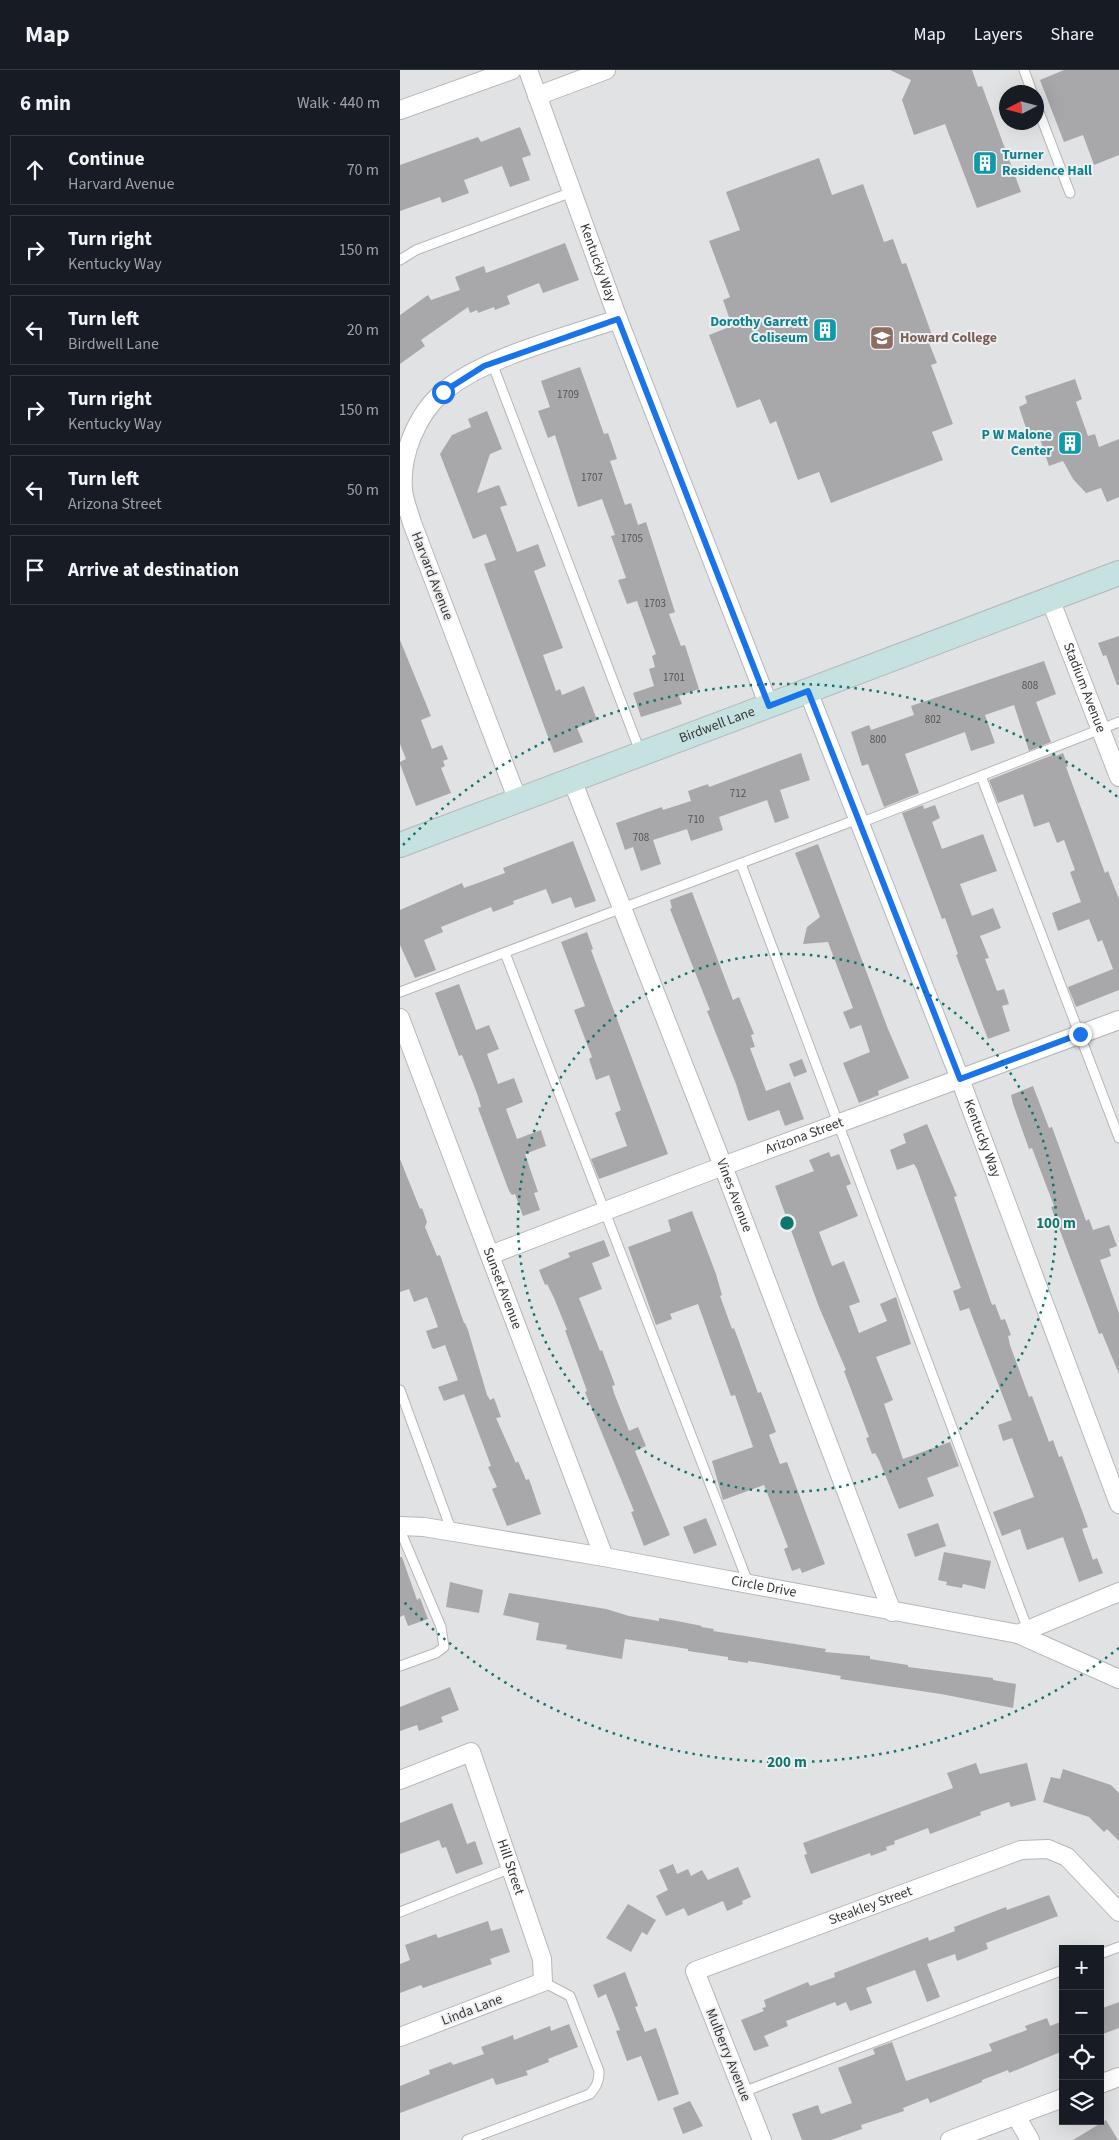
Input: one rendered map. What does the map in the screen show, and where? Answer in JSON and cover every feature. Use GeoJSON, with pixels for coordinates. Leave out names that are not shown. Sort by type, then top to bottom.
{"type":"FeatureCollection","features":[{"type":"Feature","properties":{"kind":"main road","name":"Birdwell Lane"},"geometry":{"type":"LineString","coordinates":[[400,845],[1119,573]]}},
{"type":"Feature","properties":{"kind":"street"},"geometry":{"type":"LineString","coordinates":[[400,110],[512,70]]}},
{"type":"Feature","properties":{"kind":"street","name":"Kentucky Way"},"geometry":{"type":"LineString","coordinates":[[528,70],[618,319],[769,706]]}},
{"type":"Feature","properties":{"kind":"street"},"geometry":{"type":"LineString","coordinates":[[537,96],[573,76],[606,70]]}},
{"type":"Feature","properties":{"kind":"street","name":"Harvard Avenue"},"geometry":{"type":"LineString","coordinates":[[518,801],[412,523],[403,490],[404,457],[420,420],[443,392],[492,363],[618,319]]}},
{"type":"Feature","properties":{"kind":"street","name":"Stadium Avenue"},"geometry":{"type":"LineString","coordinates":[[1050,599],[1119,777]]}},
{"type":"Feature","properties":{"kind":"street","name":"Kentucky Way"},"geometry":{"type":"LineString","coordinates":[[808,691],[960,1079],[1119,1504]]}},
{"type":"Feature","properties":{"kind":"street","name":"Vines Avenue"},"geometry":{"type":"LineString","coordinates":[[572,780],[724,1166],[892,1612]]}},
{"type":"Feature","properties":{"kind":"street","name":"Sunset Avenue"},"geometry":{"type":"LineString","coordinates":[[400,1018],[604,1557]]}},
{"type":"Feature","properties":{"kind":"street","name":"Arizona Street"},"geometry":{"type":"LineString","coordinates":[[490,1255],[838,1123],[1119,1020]]}},
{"type":"Feature","properties":{"kind":"street","name":"Circle Drive"},"geometry":{"type":"LineString","coordinates":[[400,1528],[452,1532],[604,1557],[892,1612],[1023,1632],[1119,1679]]}},
{"type":"Feature","properties":{"kind":"street"},"geometry":{"type":"LineString","coordinates":[[1023,1632],[1119,1592]]}},
{"type":"Feature","properties":{"kind":"street","name":"Hill Street"},"geometry":{"type":"LineString","coordinates":[[400,1780],[471,1752],[542,1959],[543,1982]]}},
{"type":"Feature","properties":{"kind":"street","name":"Steakley Street"},"geometry":{"type":"LineString","coordinates":[[695,1971],[1022,1850],[1048,1849],[1067,1857],[1119,1912]]}},
{"type":"Feature","properties":{"kind":"street","name":"Mulberry Avenue"},"geometry":{"type":"LineString","coordinates":[[695,1971],[762,2140]]}},
{"type":"Feature","properties":{"kind":"street","name":"Linda Lane"},"geometry":{"type":"LineString","coordinates":[[400,2037],[543,1982]]}},
{"type":"Feature","properties":{"kind":"street"},"geometry":{"type":"LineString","coordinates":[[1104,2083],[1119,2077]]}},
{"type":"Feature","properties":{"kind":"street"},"geometry":{"type":"LineString","coordinates":[[950,2140],[1059,2100]]}},
{"type":"Feature","properties":{"kind":"street"},"geometry":{"type":"LineString","coordinates":[[1016,2116],[1030,2140]]}},
{"type":"Feature","properties":{"kind":"lane"},"geometry":{"type":"LineString","coordinates":[[1024,70],[1029,85]]}},
{"type":"Feature","properties":{"kind":"lane"},"geometry":{"type":"LineString","coordinates":[[1044,125],[1070,193]]}},
{"type":"Feature","properties":{"kind":"lane"},"geometry":{"type":"LineString","coordinates":[[400,260],[416,250],[572,192]]}},
{"type":"Feature","properties":{"kind":"lane"},"geometry":{"type":"LineString","coordinates":[[492,363],[642,754]]}},
{"type":"Feature","properties":{"kind":"lane"},"geometry":{"type":"LineString","coordinates":[[400,992],[981,776],[1119,722]]}},
{"type":"Feature","properties":{"kind":"lane"},"geometry":{"type":"LineString","coordinates":[[981,776],[1119,1138]]}},
{"type":"Feature","properties":{"kind":"lane"},"geometry":{"type":"LineString","coordinates":[[741,864],[838,1123],[1023,1632]]}},
{"type":"Feature","properties":{"kind":"lane"},"geometry":{"type":"LineString","coordinates":[[505,953],[749,1585]]}},
{"type":"Feature","properties":{"kind":"lane"},"geometry":{"type":"LineString","coordinates":[[400,1390],[452,1532]]}},
{"type":"Feature","properties":{"kind":"lane"},"geometry":{"type":"LineString","coordinates":[[400,1528],[441,1627],[444,1647],[436,1653],[400,1666]]}},
{"type":"Feature","properties":{"kind":"lane"},"geometry":{"type":"LineString","coordinates":[[400,1912],[511,1868]]}},
{"type":"Feature","properties":{"kind":"lane"},"geometry":{"type":"LineString","coordinates":[[1104,1953],[1119,1947]]}},
{"type":"Feature","properties":{"kind":"lane"},"geometry":{"type":"LineString","coordinates":[[743,2092],[1059,1972]]}},
{"type":"Feature","properties":{"kind":"lane"},"geometry":{"type":"LineString","coordinates":[[467,2140],[590,2094],[596,2088],[599,2080],[599,2070],[570,1996],[543,1982]]}},
{"type":"Feature","properties":{"kind":"building","name":"Turner Residence Hall"},"geometry":{"type":"Polygon","coordinates":[[[890,70],[972,70],[978,87],[982,86],[1021,192],[977,208],[945,124],[914,135],[902,100],[911,80],[890,70]]]}},
{"type":"Feature","properties":{"kind":"building"},"geometry":{"type":"Polygon","coordinates":[[[1064,70],[1119,70],[1119,155],[1094,165],[1083,135],[1064,142],[1044,90],[1044,85],[1042,85],[1040,80],[1064,70]]]}},
{"type":"Feature","properties":{"kind":"building"},"geometry":{"type":"Polygon","coordinates":[[[520,127],[531,155],[522,158],[530,180],[510,187],[502,166],[464,180],[469,193],[442,203],[440,197],[400,211],[400,165],[478,137],[481,142],[520,127]]]}},
{"type":"Feature","properties":{"kind":"building","name":"Dorothy Garrett Coliseum"},"geometry":{"type":"Polygon","coordinates":[[[819,158],[832,195],[863,184],[884,242],[893,239],[902,264],[906,263],[932,335],[927,338],[937,363],[931,365],[953,424],[932,432],[943,460],[831,503],[819,472],[798,480],[776,421],[770,424],[760,399],[737,408],[709,335],[732,326],[723,300],[730,297],[709,241],[740,230],[726,192],[819,158]]]}},
{"type":"Feature","properties":{"kind":"building"},"geometry":{"type":"Polygon","coordinates":[[[565,243],[579,280],[543,293],[539,283],[507,296],[510,304],[495,310],[494,307],[478,313],[477,310],[470,313],[468,307],[421,340],[425,346],[400,364],[400,315],[428,295],[431,300],[460,290],[455,277],[484,266],[486,273],[565,243]]]}},
{"type":"Feature","properties":{"kind":"building"},"geometry":{"type":"Polygon","coordinates":[[[580,367],[604,434],[608,433],[617,459],[610,461],[625,505],[631,503],[638,525],[646,522],[675,612],[669,614],[681,646],[685,645],[699,689],[679,696],[682,704],[641,717],[633,693],[654,686],[649,669],[655,667],[652,656],[656,654],[637,601],[627,604],[618,580],[626,578],[611,536],[615,535],[602,499],[578,507],[555,435],[548,438],[538,411],[550,407],[541,381],[580,367]]]}},
{"type":"Feature","properties":{"kind":"building","name":"P W Malone Center"},"geometry":{"type":"Polygon","coordinates":[[[1075,379],[1082,399],[1076,402],[1088,436],[1095,434],[1099,447],[1119,439],[1119,497],[1107,502],[1101,488],[1086,493],[1073,479],[1063,461],[1049,466],[1038,433],[1029,437],[1019,407],[1027,403],[1025,396],[1075,379]]]}},
{"type":"Feature","properties":{"kind":"building"},"geometry":{"type":"Polygon","coordinates":[[[487,411],[502,449],[490,454],[477,493],[499,485],[507,505],[500,507],[517,552],[538,544],[546,566],[534,571],[563,648],[543,655],[556,691],[560,689],[562,695],[584,686],[597,720],[577,728],[583,742],[554,753],[484,564],[496,560],[486,534],[473,539],[440,454],[452,435],[471,427],[468,419],[487,411]]]}},
{"type":"Feature","properties":{"kind":"building"},"geometry":{"type":"Polygon","coordinates":[[[1119,636],[1119,685],[1117,685],[1106,655],[1103,656],[1098,643],[1119,636]]]}},
{"type":"Feature","properties":{"kind":"building"},"geometry":{"type":"Polygon","coordinates":[[[400,640],[431,716],[421,720],[432,749],[442,745],[448,759],[443,761],[445,766],[441,768],[451,793],[416,806],[400,764],[400,762],[406,759],[400,744],[400,640]]]}},
{"type":"Feature","properties":{"kind":"building"},"geometry":{"type":"Polygon","coordinates":[[[1044,661],[1056,694],[1036,702],[1051,742],[1029,751],[1014,705],[985,715],[995,743],[971,751],[965,732],[905,754],[919,793],[884,807],[868,764],[862,766],[851,732],[869,725],[871,730],[914,715],[911,706],[1044,661]]]}},
{"type":"Feature","properties":{"kind":"building"},"geometry":{"type":"Polygon","coordinates":[[[801,753],[810,780],[780,790],[789,818],[775,823],[767,800],[719,817],[723,830],[691,841],[687,829],[653,840],[661,864],[641,871],[633,847],[625,850],[616,823],[662,807],[663,810],[691,801],[688,791],[708,784],[709,787],[801,753]]]}},
{"type":"Feature","properties":{"kind":"building"},"geometry":{"type":"Polygon","coordinates":[[[1063,753],[1068,766],[1066,767],[1105,873],[1108,871],[1119,899],[1119,990],[1076,1007],[1068,987],[1113,969],[1102,940],[1098,942],[1089,919],[1058,931],[1052,913],[1081,902],[1070,872],[1075,870],[1064,840],[1057,843],[1049,822],[1034,827],[1023,794],[998,803],[989,780],[1055,754],[1056,756],[1063,753]]]}},
{"type":"Feature","properties":{"kind":"building"},"geometry":{"type":"Polygon","coordinates":[[[923,805],[924,809],[935,805],[940,818],[932,822],[942,849],[983,834],[997,871],[960,884],[972,916],[993,908],[1001,928],[980,936],[989,958],[985,959],[997,991],[1004,989],[1009,1004],[1002,1006],[1010,1031],[988,1039],[956,955],[958,954],[945,918],[942,919],[902,813],[923,805]]]}},
{"type":"Feature","properties":{"kind":"building"},"geometry":{"type":"Polygon","coordinates":[[[573,841],[596,901],[575,908],[571,897],[552,904],[546,889],[513,901],[514,904],[493,912],[491,907],[441,927],[443,932],[424,940],[436,970],[415,978],[400,945],[400,910],[462,883],[464,888],[505,873],[503,868],[573,841]]]}},
{"type":"Feature","properties":{"kind":"building"},"geometry":{"type":"Polygon","coordinates":[[[818,844],[888,1029],[909,1078],[878,1091],[879,1095],[859,1103],[843,1063],[870,1052],[861,1025],[850,1029],[843,1012],[853,1008],[828,942],[803,944],[807,927],[820,917],[795,853],[818,844]]]}},
{"type":"Feature","properties":{"kind":"building"},"geometry":{"type":"Polygon","coordinates":[[[692,892],[733,1000],[739,997],[754,1034],[751,1035],[755,1047],[750,1048],[766,1091],[790,1082],[804,1119],[785,1126],[779,1110],[749,1121],[747,1119],[736,1084],[707,1011],[710,1010],[670,909],[672,908],[670,900],[692,892]]]}},
{"type":"Feature","properties":{"kind":"building"},"geometry":{"type":"Polygon","coordinates":[[[587,932],[593,949],[591,950],[668,1154],[599,1179],[591,1159],[627,1146],[615,1113],[621,1110],[609,1075],[596,1080],[589,1059],[592,1057],[574,1010],[585,1006],[561,942],[587,932]]]}},
{"type":"Feature","properties":{"kind":"building"},"geometry":{"type":"Polygon","coordinates":[[[459,984],[476,1030],[489,1025],[499,1049],[487,1054],[498,1084],[514,1078],[523,1102],[506,1109],[517,1139],[541,1130],[546,1146],[525,1154],[538,1192],[534,1193],[540,1210],[523,1216],[515,1194],[512,1195],[509,1191],[478,1108],[481,1107],[478,1096],[462,1055],[459,1056],[435,993],[459,984]]]}},
{"type":"Feature","properties":{"kind":"building"},"geometry":{"type":"Polygon","coordinates":[[[802,1059],[807,1072],[794,1077],[789,1064],[802,1059]]]}},
{"type":"Feature","properties":{"kind":"building"},"geometry":{"type":"Polygon","coordinates":[[[1033,1086],[1049,1128],[1052,1127],[1086,1221],[1089,1219],[1093,1230],[1109,1225],[1117,1246],[1109,1249],[1111,1256],[1100,1260],[1119,1313],[1119,1374],[1102,1333],[1099,1334],[1051,1207],[1054,1206],[1032,1148],[1029,1149],[1013,1104],[1011,1095],[1033,1086]]]}},
{"type":"Feature","properties":{"kind":"building"},"geometry":{"type":"Polygon","coordinates":[[[927,1124],[957,1196],[954,1197],[992,1305],[995,1304],[1001,1320],[1005,1319],[1011,1335],[1008,1336],[1010,1345],[1029,1397],[1032,1396],[1049,1442],[1053,1440],[1059,1457],[1062,1456],[1088,1527],[1082,1529],[1093,1560],[1097,1558],[1103,1573],[1079,1582],[1063,1537],[1027,1550],[1020,1529],[1002,1536],[993,1512],[1034,1497],[1012,1438],[1003,1441],[998,1425],[1012,1420],[969,1308],[960,1311],[953,1291],[961,1288],[917,1169],[914,1164],[897,1170],[890,1150],[906,1143],[903,1134],[927,1124]]]}},
{"type":"Feature","properties":{"kind":"building"},"geometry":{"type":"Polygon","coordinates":[[[829,1152],[831,1157],[839,1154],[851,1184],[846,1186],[858,1216],[819,1232],[832,1266],[844,1261],[860,1302],[849,1306],[859,1333],[887,1321],[880,1304],[896,1297],[911,1344],[876,1357],[893,1400],[884,1404],[903,1459],[950,1442],[959,1466],[927,1478],[934,1496],[899,1509],[879,1460],[875,1453],[872,1454],[866,1438],[869,1437],[844,1371],[846,1370],[819,1307],[775,1186],[814,1171],[809,1160],[829,1152]]]}},
{"type":"Feature","properties":{"kind":"building"},"geometry":{"type":"Polygon","coordinates":[[[400,1159],[420,1209],[422,1208],[427,1222],[425,1227],[437,1256],[440,1255],[468,1330],[487,1395],[490,1400],[494,1398],[501,1417],[496,1418],[516,1463],[518,1461],[526,1480],[529,1479],[541,1514],[507,1526],[492,1489],[497,1487],[488,1467],[491,1466],[464,1394],[444,1401],[438,1387],[458,1380],[445,1345],[432,1348],[426,1331],[438,1327],[427,1297],[414,1302],[409,1289],[400,1292],[400,1159]]]}},
{"type":"Feature","properties":{"kind":"building"},"geometry":{"type":"Polygon","coordinates":[[[692,1211],[716,1274],[722,1295],[720,1296],[732,1329],[734,1328],[758,1393],[761,1392],[776,1432],[769,1435],[780,1464],[787,1462],[825,1564],[802,1573],[800,1568],[792,1571],[784,1549],[788,1547],[764,1485],[723,1500],[712,1461],[753,1447],[735,1395],[731,1396],[698,1304],[670,1314],[672,1319],[656,1325],[628,1247],[671,1231],[668,1220],[692,1211]]]}},
{"type":"Feature","properties":{"kind":"building"},"geometry":{"type":"Polygon","coordinates":[[[604,1240],[610,1256],[592,1263],[602,1289],[579,1298],[600,1351],[602,1350],[615,1385],[612,1386],[614,1393],[629,1431],[638,1427],[646,1446],[635,1451],[670,1535],[644,1546],[631,1512],[634,1511],[585,1392],[587,1391],[565,1330],[567,1330],[554,1298],[547,1284],[545,1285],[539,1270],[570,1257],[568,1253],[604,1240]]]}},
{"type":"Feature","properties":{"kind":"building"},"geometry":{"type":"Polygon","coordinates":[[[706,1518],[717,1545],[694,1554],[683,1527],[706,1518]]]}},
{"type":"Feature","properties":{"kind":"building"},"geometry":{"type":"Polygon","coordinates":[[[938,1523],[946,1546],[915,1557],[907,1534],[938,1523]]]}},
{"type":"Feature","properties":{"kind":"building"},"geometry":{"type":"Polygon","coordinates":[[[944,1552],[991,1561],[985,1589],[963,1584],[962,1588],[946,1585],[947,1582],[938,1580],[944,1552]]]}},
{"type":"Feature","properties":{"kind":"building"},"geometry":{"type":"Polygon","coordinates":[[[400,1557],[402,1557],[417,1600],[420,1598],[428,1619],[408,1626],[404,1615],[400,1617],[400,1557]]]}},
{"type":"Feature","properties":{"kind":"building"},"geometry":{"type":"Polygon","coordinates":[[[450,1582],[483,1590],[479,1613],[446,1607],[450,1582]]]}},
{"type":"Feature","properties":{"kind":"building"},"geometry":{"type":"Polygon","coordinates":[[[509,1593],[606,1609],[629,1616],[659,1621],[659,1618],[677,1621],[714,1629],[713,1631],[826,1649],[825,1652],[870,1656],[870,1659],[908,1665],[908,1667],[993,1678],[993,1680],[1016,1684],[1013,1708],[941,1694],[840,1679],[841,1676],[748,1661],[748,1663],[728,1660],[728,1657],[625,1639],[622,1659],[566,1649],[567,1645],[536,1640],[539,1623],[503,1615],[509,1593]]]}},
{"type":"Feature","properties":{"kind":"building"},"geometry":{"type":"Polygon","coordinates":[[[450,1687],[459,1710],[441,1717],[443,1722],[419,1731],[417,1725],[400,1731],[400,1707],[450,1687]]]}},
{"type":"Feature","properties":{"kind":"building"},"geometry":{"type":"Polygon","coordinates":[[[976,1763],[980,1774],[1027,1763],[1036,1800],[1011,1807],[1009,1802],[980,1812],[981,1815],[930,1834],[928,1828],[894,1841],[895,1844],[886,1847],[887,1850],[871,1856],[870,1853],[811,1874],[804,1855],[807,1854],[803,1843],[953,1788],[947,1773],[976,1763]]]}},
{"type":"Feature","properties":{"kind":"building"},"geometry":{"type":"Polygon","coordinates":[[[1063,1769],[1111,1785],[1119,1793],[1119,1841],[1107,1829],[1104,1832],[1089,1817],[1043,1802],[1051,1777],[1060,1779],[1063,1769]]]}},
{"type":"Feature","properties":{"kind":"building"},"geometry":{"type":"Polygon","coordinates":[[[452,1803],[467,1844],[475,1841],[483,1864],[456,1874],[446,1847],[442,1848],[439,1840],[400,1854],[400,1823],[452,1803]]]}},
{"type":"Feature","properties":{"kind":"building"},"geometry":{"type":"Polygon","coordinates":[[[673,1864],[677,1874],[688,1869],[691,1876],[702,1870],[708,1880],[738,1867],[751,1897],[742,1901],[743,1904],[727,1911],[723,1901],[688,1916],[684,1908],[666,1916],[656,1896],[668,1890],[659,1870],[673,1864]]]}},
{"type":"Feature","properties":{"kind":"building"},"geometry":{"type":"Polygon","coordinates":[[[1049,1895],[1058,1916],[986,1943],[988,1949],[957,1961],[955,1954],[927,1964],[940,1997],[927,2002],[915,1970],[866,1988],[872,2003],[850,2011],[846,2002],[837,2006],[835,2002],[786,2021],[788,2026],[764,2036],[769,2046],[754,2051],[741,2020],[764,2011],[762,2008],[766,2007],[764,2000],[808,1982],[810,1986],[835,1977],[834,1973],[928,1937],[929,1941],[955,1931],[954,1927],[1006,1907],[1007,1910],[1049,1895]]]}},
{"type":"Feature","properties":{"kind":"building"},"geometry":{"type":"Polygon","coordinates":[[[628,1904],[656,1920],[647,1935],[642,1932],[631,1952],[606,1938],[628,1904]]]}},
{"type":"Feature","properties":{"kind":"building"},"geometry":{"type":"Polygon","coordinates":[[[488,1921],[491,1931],[502,1928],[510,1952],[490,1959],[492,1964],[423,1988],[421,1985],[400,1993],[400,1964],[410,1960],[405,1945],[436,1934],[438,1938],[488,1921]]]}},
{"type":"Feature","properties":{"kind":"building"},"geometry":{"type":"Polygon","coordinates":[[[625,1972],[638,2006],[635,2007],[645,2032],[656,2028],[679,2094],[658,2101],[641,2056],[627,2061],[616,2031],[620,2030],[606,1994],[598,1998],[593,1985],[625,1972]]]}},
{"type":"Feature","properties":{"kind":"building"},"geometry":{"type":"Polygon","coordinates":[[[1119,2002],[1119,2028],[1104,2034],[1104,2008],[1119,2002]]]}},
{"type":"Feature","properties":{"kind":"building"},"geometry":{"type":"Polygon","coordinates":[[[1047,2018],[1050,2026],[1059,2023],[1059,2053],[1009,2073],[1008,2070],[982,2080],[982,2082],[930,2103],[928,2098],[903,2108],[904,2111],[861,2125],[862,2129],[831,2140],[802,2140],[792,2114],[818,2105],[821,2114],[852,2103],[838,2068],[875,2054],[873,2049],[892,2042],[906,2081],[992,2051],[989,2044],[1027,2030],[1025,2026],[1047,2018]]]}},
{"type":"Feature","properties":{"kind":"building"},"geometry":{"type":"Polygon","coordinates":[[[569,2024],[578,2047],[548,2059],[549,2062],[526,2071],[528,2075],[496,2085],[493,2078],[400,2113],[400,2086],[430,2074],[429,2070],[451,2062],[453,2065],[484,2054],[481,2047],[513,2035],[514,2040],[550,2026],[551,2031],[569,2024]]]}},
{"type":"Feature","properties":{"kind":"building"},"geometry":{"type":"Polygon","coordinates":[[[690,2101],[703,2126],[683,2134],[673,2108],[690,2101]]]}},
{"type":"Feature","properties":{"kind":"building"},"geometry":{"type":"Polygon","coordinates":[[[1106,2120],[1118,2140],[1073,2140],[1098,2125],[1104,2125],[1106,2120]]]}},
{"type":"Feature","properties":{"kind":"place","name":"Turner Residence Hall"},"geometry":{"type":"Point","coordinates":[985,163]}},
{"type":"Feature","properties":{"kind":"place","name":"Dorothy Garrett Coliseum"},"geometry":{"type":"Point","coordinates":[825,330]}},
{"type":"Feature","properties":{"kind":"place","name":"Howard College"},"geometry":{"type":"Point","coordinates":[882,338]}},
{"type":"Feature","properties":{"kind":"place","name":"P W Malone Center"},"geometry":{"type":"Point","coordinates":[1070,443]}},
{"type":"Feature","properties":{"kind":"route"},"geometry":{"type":"LineString","coordinates":[[443,392],[484,366],[618,319],[769,706],[808,691],[960,1079],[1080,1034]]}}]}
